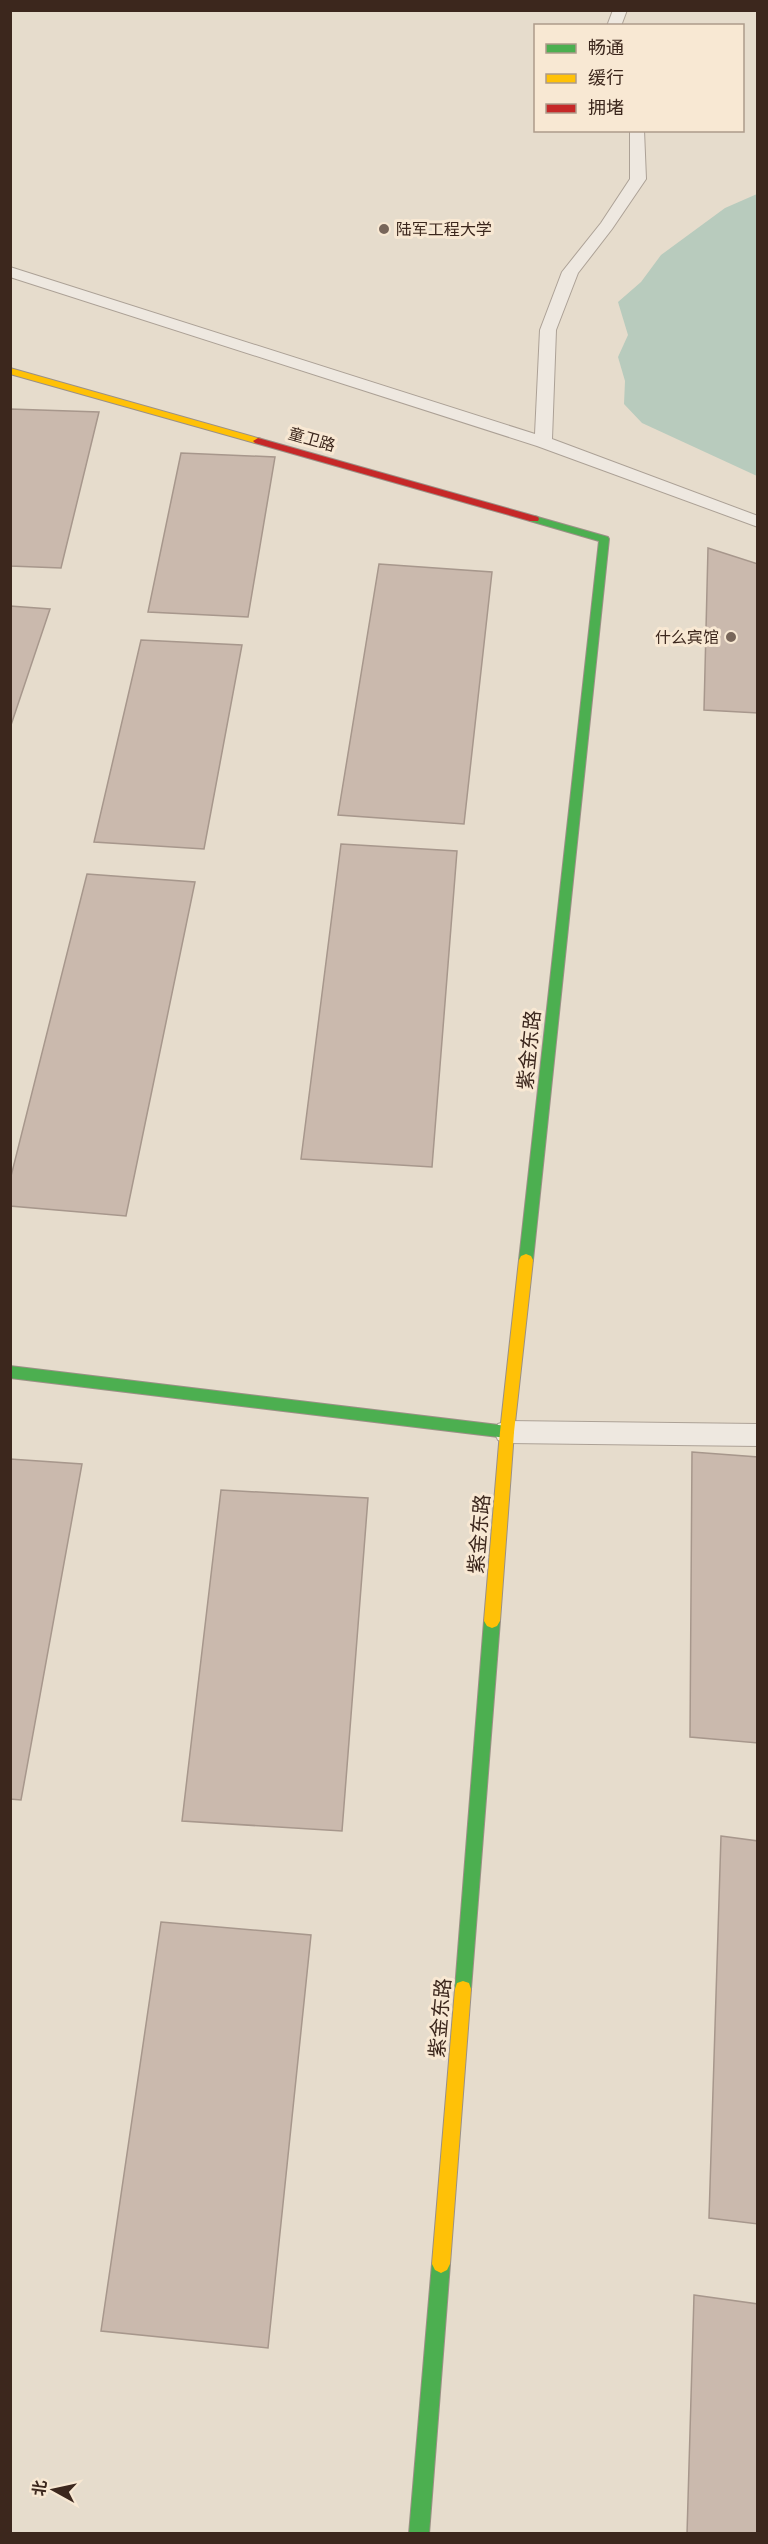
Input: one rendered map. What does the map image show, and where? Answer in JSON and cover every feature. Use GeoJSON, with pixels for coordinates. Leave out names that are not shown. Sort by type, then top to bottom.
{"type":"FeatureCollection","features":[{"type":"Feature","properties":{"kind":"street","name":"童卫路"},"geometry":{"type":"LineString","coordinates":[[10,371],[604,539]]}},
{"type":"Feature","properties":{"kind":"street","name":"紫金东路"},"geometry":{"type":"LineString","coordinates":[[419,2534],[507,1432],[604,539]]}},
{"type":"Feature","properties":{"kind":"street"},"geometry":{"type":"LineString","coordinates":[[10,1372],[507,1432]]}},
{"type":"Feature","properties":{"kind":"lane"},"geometry":{"type":"LineString","coordinates":[[615,24],[621,10]]}},
{"type":"Feature","properties":{"kind":"lane"},"geometry":{"type":"LineString","coordinates":[[543,442],[548,330],[570,272],[607,226],[638,179],[637,132]]}},
{"type":"Feature","properties":{"kind":"lane"},"geometry":{"type":"LineString","coordinates":[[10,272],[543,442],[758,522]]}},
{"type":"Feature","properties":{"kind":"lane"},"geometry":{"type":"LineString","coordinates":[[507,1432],[758,1435]]}},
{"type":"Feature","properties":{"kind":"shaded area"},"geometry":{"type":"Polygon","coordinates":[[[757,194],[757,476],[642,423],[624,404],[625,381],[618,357],[628,335],[618,302],[641,282],[661,255],[725,208],[757,194]]]}},
{"type":"Feature","properties":{"kind":"building"},"geometry":{"type":"Polygon","coordinates":[[[10,409],[99,412],[61,568],[10,566],[10,409]]]}},
{"type":"Feature","properties":{"kind":"building"},"geometry":{"type":"Polygon","coordinates":[[[181,453],[275,457],[248,617],[148,612],[181,453]]]}},
{"type":"Feature","properties":{"kind":"building","name":"什么宾馆"},"geometry":{"type":"Polygon","coordinates":[[[708,548],[758,564],[758,713],[704,710],[708,548]]]}},
{"type":"Feature","properties":{"kind":"building"},"geometry":{"type":"Polygon","coordinates":[[[379,564],[492,572],[464,824],[338,815],[379,564]]]}},
{"type":"Feature","properties":{"kind":"building"},"geometry":{"type":"Polygon","coordinates":[[[10,606],[50,609],[10,728],[10,606]]]}},
{"type":"Feature","properties":{"kind":"building"},"geometry":{"type":"Polygon","coordinates":[[[141,640],[242,645],[204,849],[94,842],[141,640]]]}},
{"type":"Feature","properties":{"kind":"building"},"geometry":{"type":"Polygon","coordinates":[[[341,844],[457,851],[432,1167],[301,1159],[341,844]]]}},
{"type":"Feature","properties":{"kind":"building"},"geometry":{"type":"Polygon","coordinates":[[[87,874],[195,882],[126,1216],[10,1206],[10,1180],[87,874]]]}},
{"type":"Feature","properties":{"kind":"building"},"geometry":{"type":"Polygon","coordinates":[[[692,1452],[758,1457],[758,1743],[690,1737],[692,1452]]]}},
{"type":"Feature","properties":{"kind":"building"},"geometry":{"type":"Polygon","coordinates":[[[10,1459],[82,1464],[21,1800],[10,1799],[10,1459]]]}},
{"type":"Feature","properties":{"kind":"building"},"geometry":{"type":"Polygon","coordinates":[[[221,1490],[368,1498],[342,1831],[182,1821],[221,1490]]]}},
{"type":"Feature","properties":{"kind":"building"},"geometry":{"type":"Polygon","coordinates":[[[721,1836],[758,1841],[758,2224],[709,2218],[721,1836]]]}},
{"type":"Feature","properties":{"kind":"building"},"geometry":{"type":"Polygon","coordinates":[[[161,1922],[311,1935],[268,2348],[101,2331],[161,1922]]]}},
{"type":"Feature","properties":{"kind":"building"},"geometry":{"type":"Polygon","coordinates":[[[694,2295],[758,2304],[758,2534],[687,2534],[694,2295]]]}},
{"type":"Feature","properties":{"kind":"traffic: fast"},"geometry":{"type":"LineString","coordinates":[[526,1260],[604,539],[534,519]]}},
{"type":"Feature","properties":{"kind":"traffic: fast"},"geometry":{"type":"LineString","coordinates":[[10,1372],[507,1432]]}},
{"type":"Feature","properties":{"kind":"traffic: fast"},"geometry":{"type":"LineString","coordinates":[[463,1989],[492,1621]]}},
{"type":"Feature","properties":{"kind":"traffic: fast"},"geometry":{"type":"LineString","coordinates":[[419,2534],[441,2264]]}},
{"type":"Feature","properties":{"kind":"traffic: slow"},"geometry":{"type":"LineString","coordinates":[[10,371],[258,441]]}},
{"type":"Feature","properties":{"kind":"traffic: slow"},"geometry":{"type":"LineString","coordinates":[[492,1621],[507,1432],[526,1260]]}},
{"type":"Feature","properties":{"kind":"traffic: slow"},"geometry":{"type":"LineString","coordinates":[[441,2264],[463,1989]]}},
{"type":"Feature","properties":{"kind":"traffic: jam"},"geometry":{"type":"LineString","coordinates":[[258,441],[534,519]]}},
{"type":"Feature","properties":{"kind":"place","name":"陆军工程大学"},"geometry":{"type":"Point","coordinates":[384,229]}},
{"type":"Feature","properties":{"kind":"place","name":"什么宾馆"},"geometry":{"type":"Point","coordinates":[731,637]}}]}
